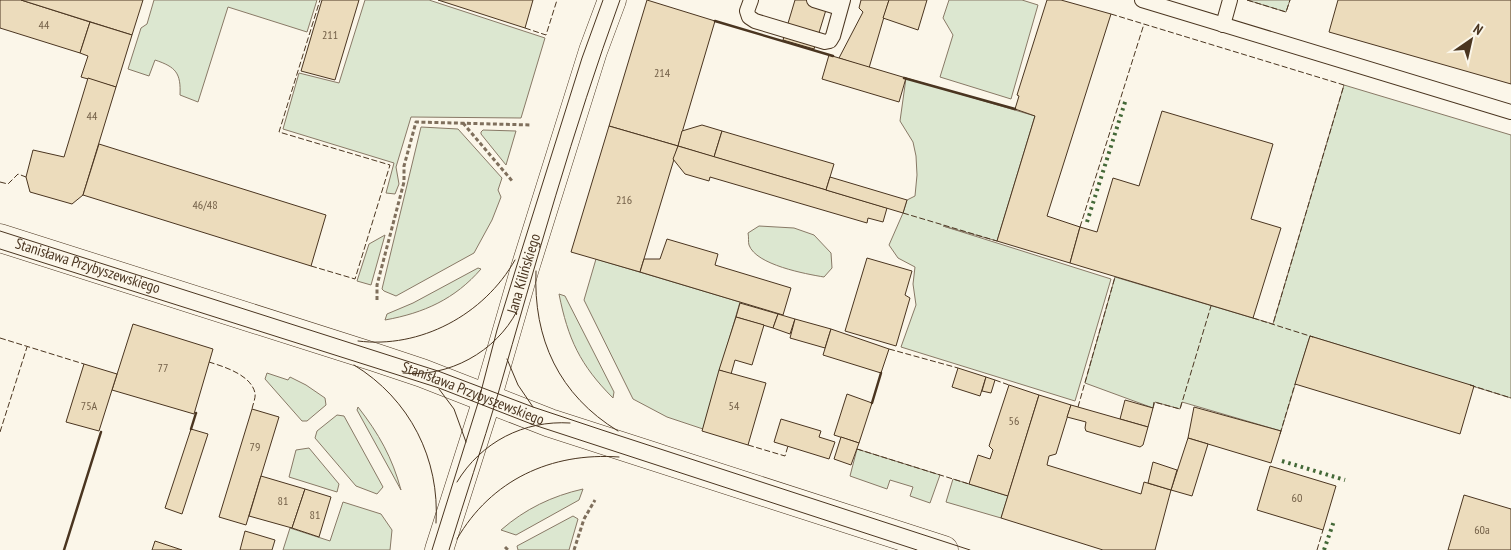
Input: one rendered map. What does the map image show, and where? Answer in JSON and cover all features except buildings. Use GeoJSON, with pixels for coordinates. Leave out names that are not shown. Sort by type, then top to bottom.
{"type":"FeatureCollection","features":[{"type":"Feature","properties":{"kind":"street","name":"Jana Kilińskiego"},"geometry":{"type":"LineString","coordinates":[[439,550],[488,398],[525,268],[593,51],[612,0]]}},
{"type":"Feature","properties":{"kind":"street","name":"Stanisława Przybyszewskiego"},"geometry":{"type":"LineString","coordinates":[[0,238],[374,357],[488,398],[550,423],[944,550]]}},
{"type":"Feature","properties":{"kind":"lane"},"geometry":{"type":"LineString","coordinates":[[751,0],[748,11],[749,18],[754,21],[825,42],[830,41],[842,4],[814,0]]}},
{"type":"Feature","properties":{"kind":"lane"},"geometry":{"type":"LineString","coordinates":[[1142,0],[1511,112]]}},
{"type":"Feature","properties":{"kind":"lane"},"geometry":{"type":"LineString","coordinates":[[1223,24],[1230,0]]}},
{"type":"Feature","properties":{"kind":"path"},"geometry":{"type":"LineString","coordinates":[[377,300],[377,286],[404,182],[404,166],[416,122],[531,125]]}},
{"type":"Feature","properties":{"kind":"path"},"geometry":{"type":"LineString","coordinates":[[463,123],[513,182]]}},
{"type":"Feature","properties":{"kind":"path"},"geometry":{"type":"LineString","coordinates":[[574,550],[584,519],[594,500]]}},
{"type":"Feature","properties":{"kind":"green space"},"geometry":{"type":"Polygon","coordinates":[[[154,0],[317,0],[307,32],[228,7],[198,102],[180,95],[178,76],[168,65],[155,60],[149,76],[128,69],[141,28],[147,24],[154,0]]]}},
{"type":"Feature","properties":{"kind":"green space"},"geometry":{"type":"Polygon","coordinates":[[[365,0],[429,0],[545,38],[521,118],[411,117],[396,167],[399,184],[395,194],[386,193],[394,163],[283,129],[299,73],[339,83],[365,0]]]}},
{"type":"Feature","properties":{"kind":"green space"},"geometry":{"type":"Polygon","coordinates":[[[949,0],[1022,0],[1038,5],[1011,99],[940,77],[953,35],[943,18],[949,0]]]}},
{"type":"Feature","properties":{"kind":"green space"},"geometry":{"type":"Polygon","coordinates":[[[1247,0],[1290,0],[1286,12],[1247,0]]]}},
{"type":"Feature","properties":{"kind":"green space"},"geometry":{"type":"Polygon","coordinates":[[[906,78],[1035,116],[997,241],[943,226],[1111,279],[1075,401],[901,347],[916,305],[913,284],[915,267],[898,258],[889,245],[907,200],[915,196],[916,156],[913,142],[900,121],[906,78]]]}},
{"type":"Feature","properties":{"kind":"green space"},"geometry":{"type":"Polygon","coordinates":[[[1344,85],[1511,135],[1511,398],[1310,336],[1281,431],[1182,402],[1180,409],[1155,402],[1153,408],[1085,383],[1115,277],[1273,324],[1344,85]]]}},
{"type":"Feature","properties":{"kind":"green space"},"geometry":{"type":"Polygon","coordinates":[[[421,127],[458,129],[502,178],[498,190],[501,197],[492,220],[474,253],[396,296],[382,289],[421,127]]]}},
{"type":"Feature","properties":{"kind":"green space"},"geometry":{"type":"Polygon","coordinates":[[[483,130],[516,131],[506,165],[481,134],[483,130]]]}},
{"type":"Feature","properties":{"kind":"green space"},"geometry":{"type":"Polygon","coordinates":[[[759,226],[794,228],[814,235],[831,253],[832,268],[824,277],[782,267],[761,258],[753,252],[749,245],[748,233],[759,226]]]}},
{"type":"Feature","properties":{"kind":"green space"},"geometry":{"type":"Polygon","coordinates":[[[385,235],[371,285],[357,281],[369,244],[385,235]]]}},
{"type":"Feature","properties":{"kind":"green space"},"geometry":{"type":"Polygon","coordinates":[[[596,259],[740,302],[703,429],[667,417],[633,399],[584,300],[596,259]]]}},
{"type":"Feature","properties":{"kind":"green space"},"geometry":{"type":"Polygon","coordinates":[[[478,268],[481,269],[461,289],[438,303],[426,309],[385,320],[387,314],[413,303],[478,268]]]}},
{"type":"Feature","properties":{"kind":"green space"},"geometry":{"type":"Polygon","coordinates":[[[559,294],[565,296],[614,392],[613,398],[592,374],[577,350],[571,338],[559,294]]]}},
{"type":"Feature","properties":{"kind":"green space"},"geometry":{"type":"Polygon","coordinates":[[[267,373],[288,380],[290,377],[306,385],[325,398],[326,405],[307,421],[302,421],[265,379],[267,373]]]}},
{"type":"Feature","properties":{"kind":"green space"},"geometry":{"type":"Polygon","coordinates":[[[358,407],[384,446],[401,490],[357,410],[358,407]]]}},
{"type":"Feature","properties":{"kind":"green space"},"geometry":{"type":"Polygon","coordinates":[[[337,415],[344,416],[383,487],[377,494],[356,486],[315,438],[317,431],[337,415]]]}},
{"type":"Feature","properties":{"kind":"green space"},"geometry":{"type":"Polygon","coordinates":[[[309,448],[339,484],[337,492],[289,477],[296,450],[309,448]]]}},
{"type":"Feature","properties":{"kind":"green space"},"geometry":{"type":"Polygon","coordinates":[[[857,449],[940,475],[930,503],[910,496],[913,487],[890,480],[887,489],[850,476],[857,449]]]}},
{"type":"Feature","properties":{"kind":"green space"},"geometry":{"type":"Polygon","coordinates":[[[953,479],[1008,496],[1001,518],[946,502],[953,479]]]}},
{"type":"Feature","properties":{"kind":"green space"},"geometry":{"type":"Polygon","coordinates":[[[583,489],[579,500],[516,535],[501,530],[510,522],[539,504],[560,495],[583,489]]]}},
{"type":"Feature","properties":{"kind":"green space"},"geometry":{"type":"Polygon","coordinates":[[[343,502],[381,514],[392,530],[390,550],[283,550],[290,528],[330,541],[343,502]]]}},
{"type":"Feature","properties":{"kind":"green space"},"geometry":{"type":"Polygon","coordinates":[[[573,516],[578,519],[569,550],[518,550],[517,546],[573,516]]]}},
{"type":"Feature","properties":{"kind":"tram line"},"geometry":{"type":"LineString","coordinates":[[432,550],[478,403],[497,330],[517,265],[582,58],[603,0]]}},
{"type":"Feature","properties":{"kind":"tram line"},"geometry":{"type":"LineString","coordinates":[[449,550],[498,394],[571,147],[620,0]]}},
{"type":"Feature","properties":{"kind":"tram line"},"geometry":{"type":"LineString","coordinates":[[0,231],[438,371],[533,407],[970,550]]}},
{"type":"Feature","properties":{"kind":"tram line"},"geometry":{"type":"LineString","coordinates":[[0,249],[439,388],[534,425],[917,550]]}},
{"type":"Feature","properties":{"kind":"tram line"},"geometry":{"type":"LineString","coordinates":[[358,341],[381,342],[404,339],[427,333],[448,324],[468,312],[486,297],[502,280],[515,260]]}},
{"type":"Feature","properties":{"kind":"tram line"},"geometry":{"type":"LineString","coordinates":[[536,271],[536,296],[539,320],[545,342],[554,363],[565,382],[580,400],[597,417],[618,431]]}},
{"type":"Feature","properties":{"kind":"tram line"},"geometry":{"type":"LineString","coordinates":[[403,373],[437,371],[469,359],[497,339],[517,311]]}},
{"type":"Feature","properties":{"kind":"tram line"},"geometry":{"type":"LineString","coordinates":[[507,359],[518,385],[533,407]]}},
{"type":"Feature","properties":{"kind":"tram line"},"geometry":{"type":"LineString","coordinates":[[354,365],[374,379],[391,395],[406,413],[418,433],[427,454],[433,476],[436,499],[436,523]]}},
{"type":"Feature","properties":{"kind":"tram line"},"geometry":{"type":"LineString","coordinates":[[439,389],[454,409],[466,442]]}},
{"type":"Feature","properties":{"kind":"tram line"},"geometry":{"type":"LineString","coordinates":[[457,482],[478,455],[505,436],[536,425],[570,423]]}},
{"type":"Feature","properties":{"kind":"tram line"},"geometry":{"type":"LineString","coordinates":[[457,539],[471,518],[487,501],[505,486],[525,474],[547,465],[570,459],[619,457]]}},
{"type":"Feature","properties":{"kind":"hedge"},"geometry":{"type":"LineString","coordinates":[[1087,222],[1126,99]]}},
{"type":"Feature","properties":{"kind":"hedge"},"geometry":{"type":"LineString","coordinates":[[1282,461],[1345,480]]}},
{"type":"Feature","properties":{"kind":"hedge"},"geometry":{"type":"LineString","coordinates":[[1324,550],[1334,521]]}},
{"type":"Feature","properties":{"kind":"fence"},"geometry":{"type":"LineString","coordinates":[[311,266],[355,279],[390,165],[279,132],[320,0]]}},
{"type":"Feature","properties":{"kind":"fence"},"geometry":{"type":"LineString","coordinates":[[525,28],[546,35],[557,0]]}},
{"type":"Feature","properties":{"kind":"fence"},"geometry":{"type":"LineString","coordinates":[[1247,0],[1286,12],[1290,0]]}},
{"type":"Feature","properties":{"kind":"fence"},"geometry":{"type":"LineString","coordinates":[[1111,14],[1344,85],[1273,324]]}},
{"type":"Feature","properties":{"kind":"fence"},"geometry":{"type":"LineString","coordinates":[[1080,227],[1144,24]]}},
{"type":"Feature","properties":{"kind":"fence"},"geometry":{"type":"LineString","coordinates":[[0,182],[8,184],[18,174],[26,177]]}},
{"type":"Feature","properties":{"kind":"fence"},"geometry":{"type":"LineString","coordinates":[[903,213],[997,241]]}},
{"type":"Feature","properties":{"kind":"fence"},"geometry":{"type":"LineString","coordinates":[[1078,407],[1115,277]]}},
{"type":"Feature","properties":{"kind":"fence"},"geometry":{"type":"LineString","coordinates":[[1153,408],[1154,402],[1180,409],[1211,306]]}},
{"type":"Feature","properties":{"kind":"fence"},"geometry":{"type":"LineString","coordinates":[[1253,318],[1313,337]]}},
{"type":"Feature","properties":{"kind":"fence"},"geometry":{"type":"LineString","coordinates":[[0,338],[84,364]]}},
{"type":"Feature","properties":{"kind":"fence"},"geometry":{"type":"LineString","coordinates":[[0,432],[27,347]]}},
{"type":"Feature","properties":{"kind":"fence"},"geometry":{"type":"LineString","coordinates":[[889,349],[958,368]]}},
{"type":"Feature","properties":{"kind":"fence"},"geometry":{"type":"LineString","coordinates":[[209,362],[237,373],[248,381],[255,393],[252,409]]}},
{"type":"Feature","properties":{"kind":"fence"},"geometry":{"type":"LineString","coordinates":[[995,380],[1009,385]]}},
{"type":"Feature","properties":{"kind":"fence"},"geometry":{"type":"LineString","coordinates":[[1280,434],[1295,384]]}},
{"type":"Feature","properties":{"kind":"fence"},"geometry":{"type":"LineString","coordinates":[[1470,385],[1511,398]]}},
{"type":"Feature","properties":{"kind":"fence"},"geometry":{"type":"LineString","coordinates":[[748,445],[785,456],[788,446]]}},
{"type":"Feature","properties":{"kind":"fence"},"geometry":{"type":"LineString","coordinates":[[857,449],[969,484]]}},
{"type":"Feature","properties":{"kind":"fence"},"geometry":{"type":"LineString","coordinates":[[1317,550],[1323,530]]}},
{"type":"Feature","properties":{"kind":"wall"},"geometry":{"type":"LineString","coordinates":[[715,21],[833,56]]}},
{"type":"Feature","properties":{"kind":"wall"},"geometry":{"type":"LineString","coordinates":[[904,78],[1015,109]]}},
{"type":"Feature","properties":{"kind":"wall"},"geometry":{"type":"LineString","coordinates":[[872,403],[881,373]]}},
{"type":"Feature","properties":{"kind":"wall"},"geometry":{"type":"LineString","coordinates":[[191,429],[196,413]]}},
{"type":"Feature","properties":{"kind":"wall"},"geometry":{"type":"LineString","coordinates":[[64,550],[101,432]]}}]}
